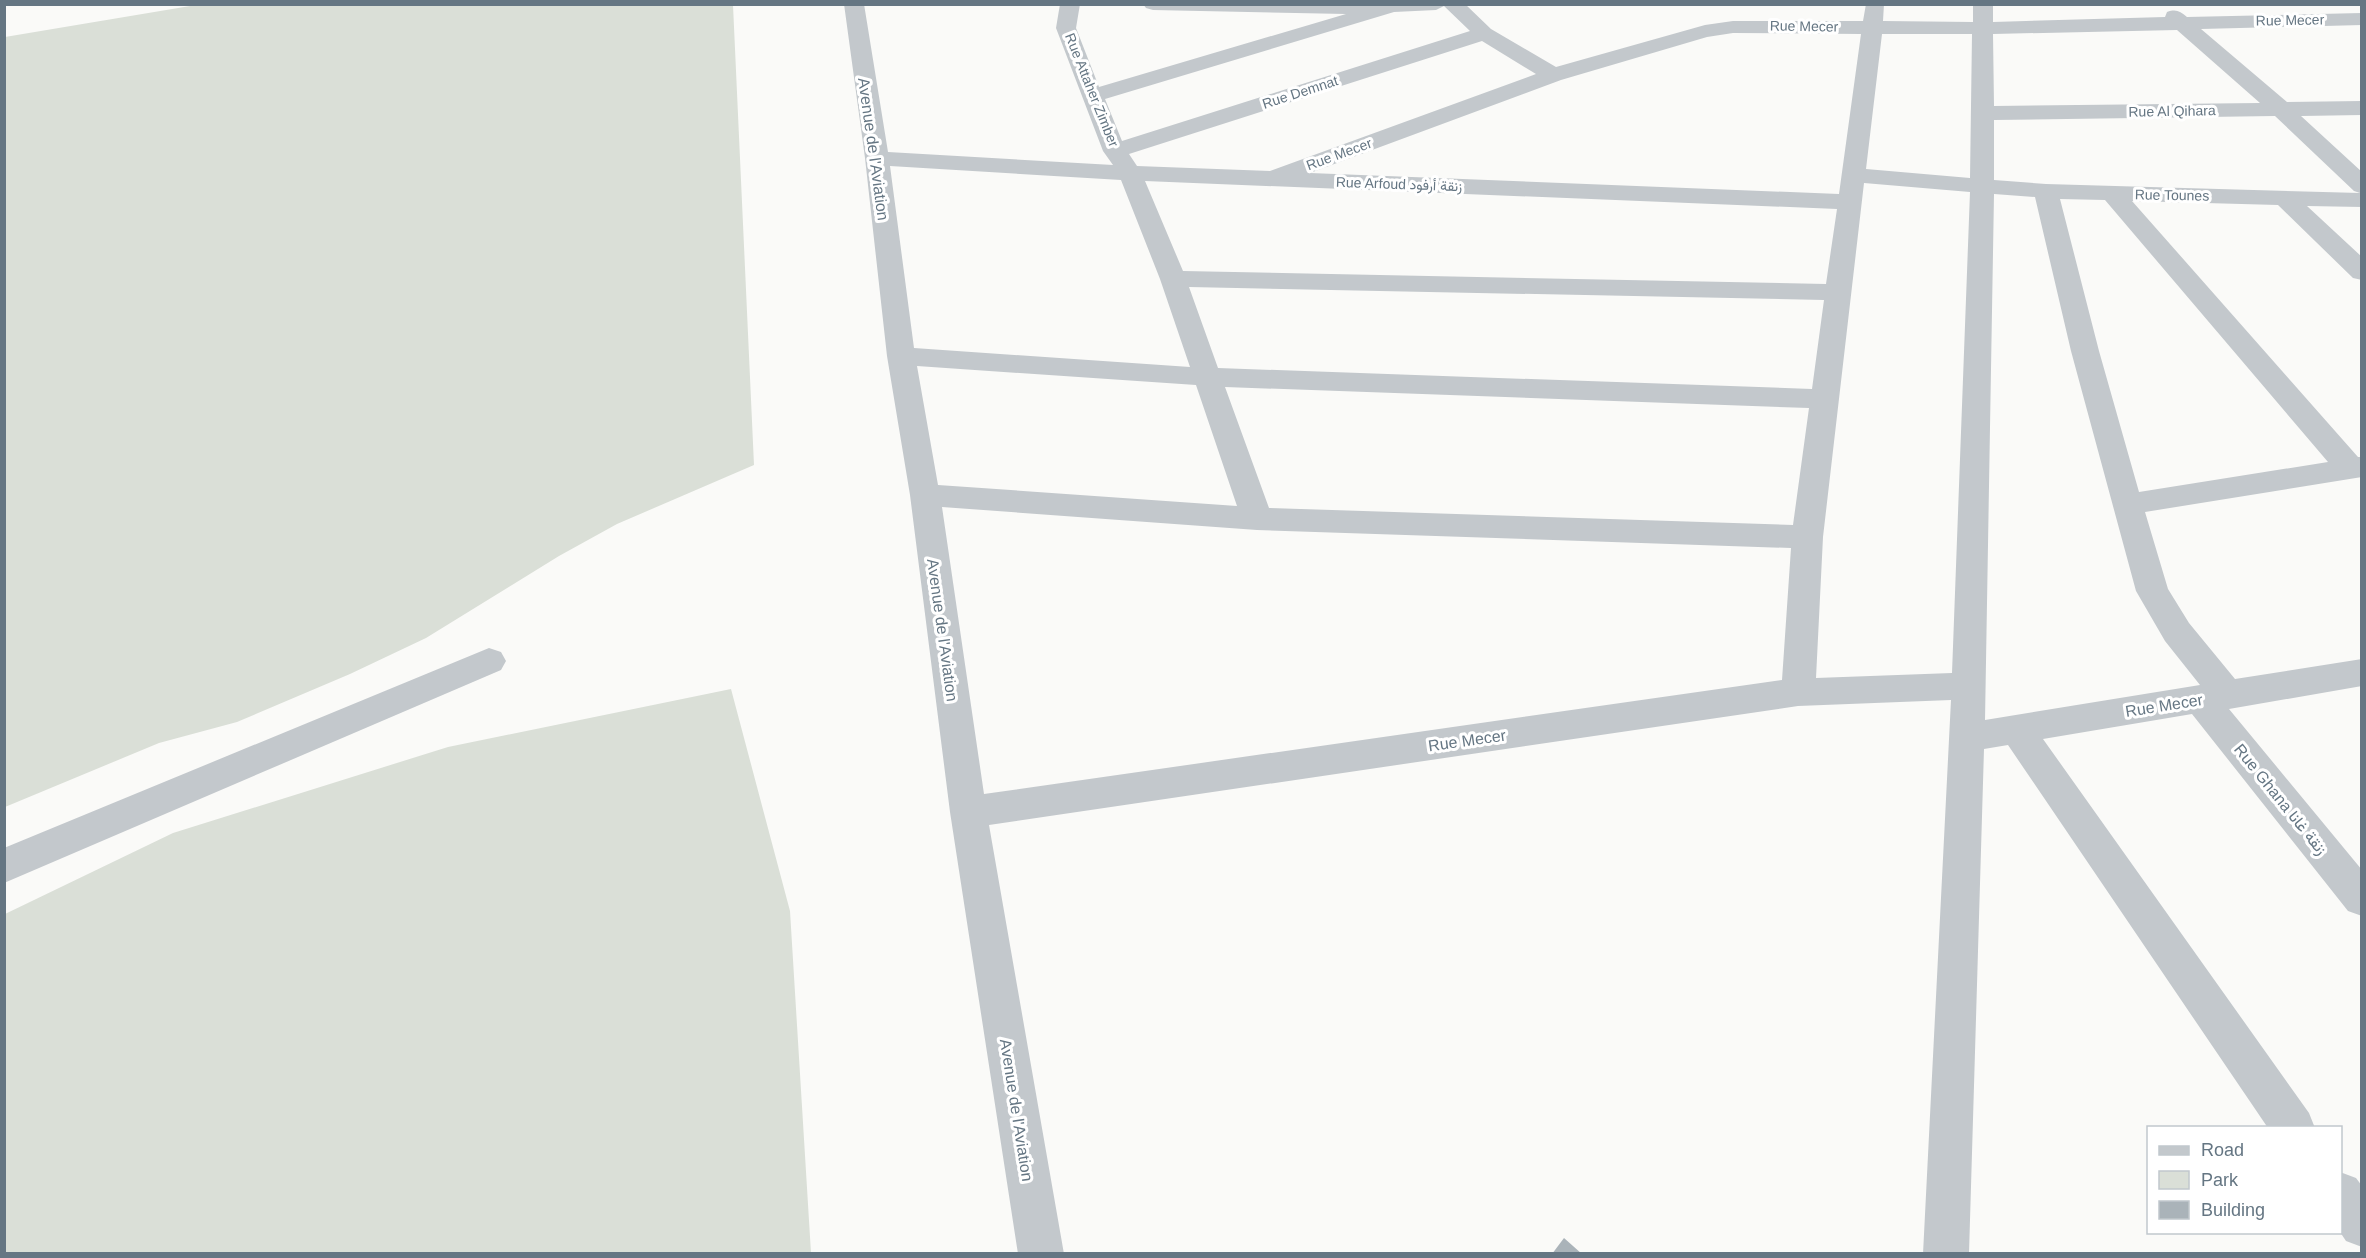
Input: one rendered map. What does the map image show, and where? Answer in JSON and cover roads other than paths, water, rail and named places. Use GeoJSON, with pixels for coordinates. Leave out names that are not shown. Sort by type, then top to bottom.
{"type":"FeatureCollection","features":[{"type":"Feature","properties":{"kind":"street","name":"Avenue de l'Aviation"},"geometry":{"type":"LineString","coordinates":[[854,4],[877,158],[901,356],[925,495],[968,812],[1041,1254]]}},
{"type":"Feature","properties":{"kind":"street","name":"Rue Attaher Zimber"},"geometry":{"type":"LineString","coordinates":[[1070,4],[1066,28],[1115,151],[1130,173],[1173,279],[1257,519]]}},
{"type":"Feature","properties":{"kind":"street"},"geometry":{"type":"LineString","coordinates":[[1153,4],[1391,7],[1436,4]]}},
{"type":"Feature","properties":{"kind":"street"},"geometry":{"type":"LineString","coordinates":[[1453,4],[1484,33],[1553,75]]}},
{"type":"Feature","properties":{"kind":"street"},"geometry":{"type":"LineString","coordinates":[[2162,4],[2281,109],[2361,186]]}},
{"type":"Feature","properties":{"kind":"street"},"geometry":{"type":"LineString","coordinates":[[2306,4],[2325,20]]}},
{"type":"Feature","properties":{"kind":"street"},"geometry":{"type":"LineString","coordinates":[[1092,96],[1391,7]]}},
{"type":"Feature","properties":{"kind":"street"},"geometry":{"type":"LineString","coordinates":[[1798,692],[1807,537],[1873,16]]}},
{"type":"Feature","properties":{"kind":"street","name":"Rue Mecer"},"geometry":{"type":"LineString","coordinates":[[1272,179],[1553,75],[1705,31],[1873,16],[1983,16],[2182,23],[2361,19]]}},
{"type":"Feature","properties":{"kind":"street"},"geometry":{"type":"LineString","coordinates":[[1946,1254],[1967,737],[1982,184],[1983,16]]}},
{"type":"Feature","properties":{"kind":"street","name":"Rue Demnat"},"geometry":{"type":"LineString","coordinates":[[1115,151],[1484,33]]}},
{"type":"Feature","properties":{"kind":"street","name":"Rue Al Qihara"},"geometry":{"type":"LineString","coordinates":[[1982,113],[2361,108]]}},
{"type":"Feature","properties":{"kind":"street","name":"Rue Arfoud زنقة أرفود"},"geometry":{"type":"LineString","coordinates":[[877,158],[1130,173],[1849,202]]}},
{"type":"Feature","properties":{"kind":"street"},"geometry":{"type":"LineString","coordinates":[[1852,175],[1982,184]]}},
{"type":"Feature","properties":{"kind":"street","name":"Rue Tounes"},"geometry":{"type":"LineString","coordinates":[[1982,184],[2046,191],[2113,194],[2361,200]]}},
{"type":"Feature","properties":{"kind":"street","name":"Rue Ghana زنقة غانا"},"geometry":{"type":"LineString","coordinates":[[2046,191],[2085,351],[2130,504],[2152,591],[2214,697],[2361,899]]}},
{"type":"Feature","properties":{"kind":"street"},"geometry":{"type":"LineString","coordinates":[[2113,194],[2356,468]]}},
{"type":"Feature","properties":{"kind":"street"},"geometry":{"type":"LineString","coordinates":[[2285,198],[2361,272]]}},
{"type":"Feature","properties":{"kind":"street"},"geometry":{"type":"LineString","coordinates":[[1173,279],[1839,292]]}},
{"type":"Feature","properties":{"kind":"street"},"geometry":{"type":"LineString","coordinates":[[901,356],[1209,377],[1823,399]]}},
{"type":"Feature","properties":{"kind":"street"},"geometry":{"type":"LineString","coordinates":[[2130,504],[2356,468]]}},
{"type":"Feature","properties":{"kind":"street"},"geometry":{"type":"LineString","coordinates":[[925,495],[1257,519],[1807,537]]}},
{"type":"Feature","properties":{"kind":"street"},"geometry":{"type":"LineString","coordinates":[[4,866],[489,661]]}},
{"type":"Feature","properties":{"kind":"street","name":"Rue Mecer"},"geometry":{"type":"LineString","coordinates":[[1967,737],[2361,672]]}},
{"type":"Feature","properties":{"kind":"street","name":"Rue Mecer"},"geometry":{"type":"LineString","coordinates":[[968,812],[1798,692],[1968,686]]}},
{"type":"Feature","properties":{"kind":"street"},"geometry":{"type":"LineString","coordinates":[[2017,729],[2293,1126]]}},
{"type":"Feature","properties":{"kind":"street"},"geometry":{"type":"LineString","coordinates":[[2342,1197],[2361,1225]]}}]}
